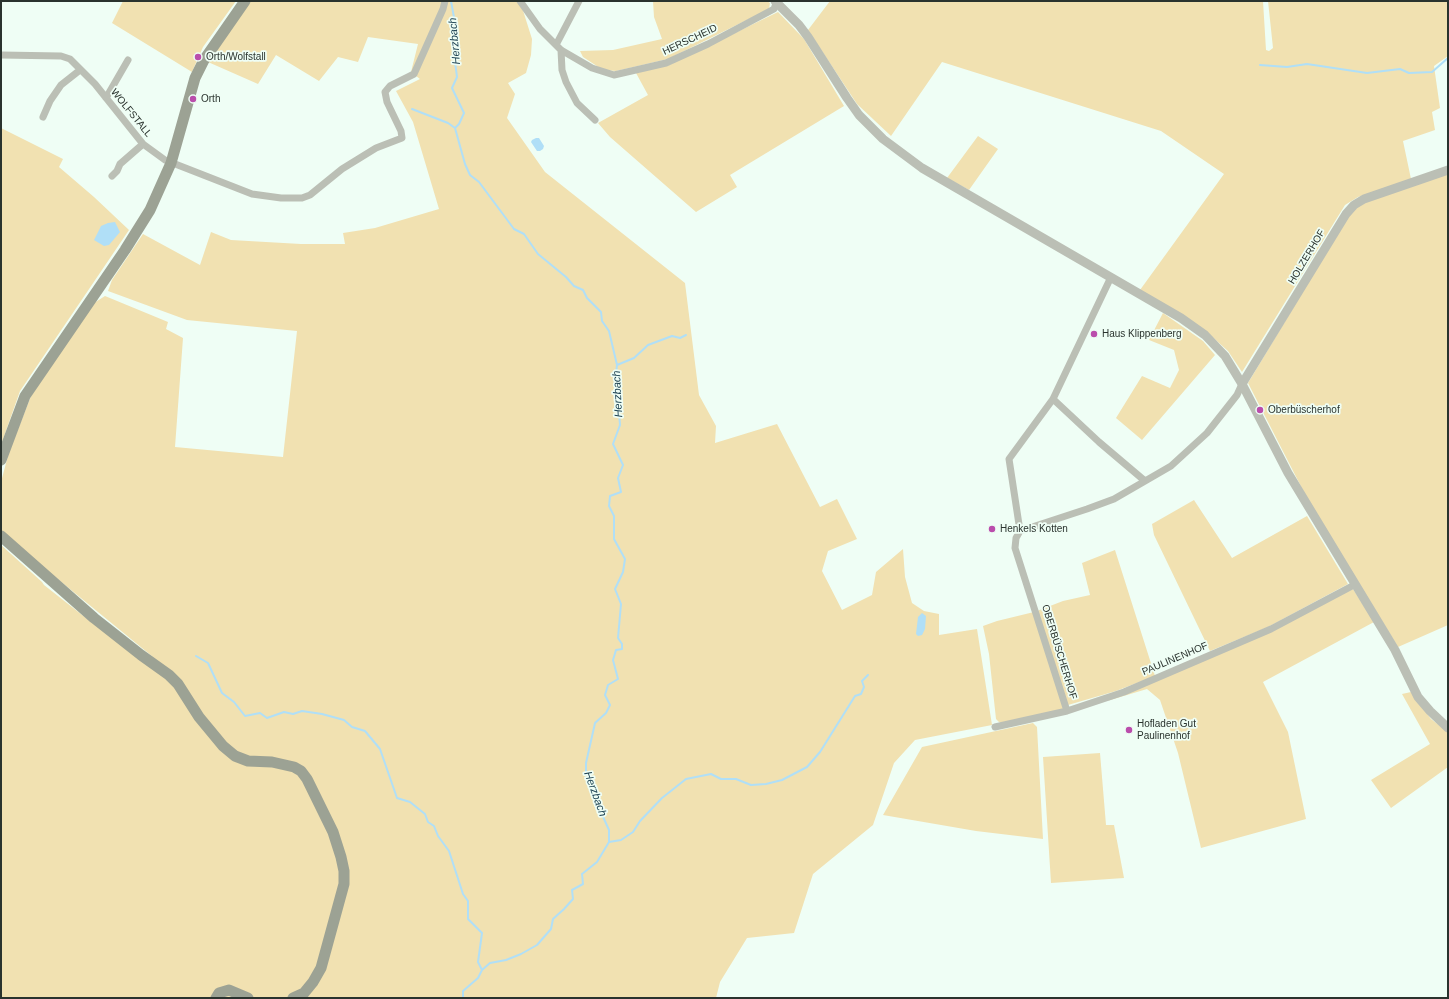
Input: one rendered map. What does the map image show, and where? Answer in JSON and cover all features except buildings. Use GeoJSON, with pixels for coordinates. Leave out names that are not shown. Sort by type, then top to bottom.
{"type":"FeatureCollection","features":[{"type":"Feature","properties":{"kind":"main road"},"geometry":{"type":"LineString","coordinates":[[1,460],[25,396],[137,233],[161,187],[171,163],[195,78],[204,60],[245,1]]}},
{"type":"Feature","properties":{"kind":"main road"},"geometry":{"type":"LineString","coordinates":[[1,536],[94,618],[140,655],[169,675],[178,684],[203,723],[223,746],[235,756],[248,761],[272,762],[294,767],[301,771],[307,779],[333,832],[344,871],[344,884],[322,968],[304,993],[293,998]]}},
{"type":"Feature","properties":{"kind":"main road"},"geometry":{"type":"LineString","coordinates":[[216,998],[219,993],[229,990],[248,998]]}},
{"type":"Feature","properties":{"kind":"street","name":"HERSCHEID"},"geometry":{"type":"LineString","coordinates":[[520,1],[540,28],[559,48],[592,68],[614,75],[666,63],[708,44],[774,9],[776,1]]}},
{"type":"Feature","properties":{"kind":"street"},"geometry":{"type":"LineString","coordinates":[[579,1],[559,48],[562,70],[566,82],[577,103],[595,120]]}},
{"type":"Feature","properties":{"kind":"street"},"geometry":{"type":"LineString","coordinates":[[776,1],[799,25],[808,37],[846,98],[859,115],[883,139],[922,168],[1181,318],[1205,335],[1224,356],[1242,384],[1288,473],[1354,585],[1395,650],[1418,697],[1448,728]]}},
{"type":"Feature","properties":{"kind":"street"},"geometry":{"type":"LineString","coordinates":[[171,163],[252,194],[281,198],[302,198],[310,195],[342,169],[376,148],[402,138],[401,131],[387,102],[385,92],[390,86],[414,74],[444,5]]}},
{"type":"Feature","properties":{"kind":"street","name":"WOLFSTALL"},"geometry":{"type":"LineString","coordinates":[[1,55],[61,56],[70,59],[95,84],[142,144],[171,163]]}},
{"type":"Feature","properties":{"kind":"street"},"geometry":{"type":"LineString","coordinates":[[106,98],[128,60]]}},
{"type":"Feature","properties":{"kind":"street"},"geometry":{"type":"LineString","coordinates":[[43,117],[50,100],[61,85],[80,70]]}},
{"type":"Feature","properties":{"kind":"street"},"geometry":{"type":"LineString","coordinates":[[112,176],[117,171],[120,164],[142,144]]}},
{"type":"Feature","properties":{"kind":"street","name":"HOLZERHOF"},"geometry":{"type":"LineString","coordinates":[[1242,384],[1346,214],[1354,205],[1364,199],[1448,170]]}},
{"type":"Feature","properties":{"kind":"street","name":"OBERBÜSCHERHOF"},"geometry":{"type":"LineString","coordinates":[[1067,711],[1016,548],[1016,538],[1020,531],[1009,458],[1053,399],[1110,277]]}},
{"type":"Feature","properties":{"kind":"street"},"geometry":{"type":"LineString","coordinates":[[1020,531],[1114,499],[1170,466],[1207,433],[1238,394],[1242,384]]}},
{"type":"Feature","properties":{"kind":"street"},"geometry":{"type":"LineString","coordinates":[[1053,399],[1098,442],[1145,481]]}},
{"type":"Feature","properties":{"kind":"street","name":"PAULINENHOF"},"geometry":{"type":"LineString","coordinates":[[995,727],[1067,711],[1124,692],[1271,629],[1354,585]]}},
{"type":"Feature","properties":{"kind":"shaded area"},"geometry":{"type":"Polygon","coordinates":[[[123,1],[236,1],[203,47],[192,72],[112,23],[123,1]]]}},
{"type":"Feature","properties":{"kind":"shaded area"},"geometry":{"type":"Polygon","coordinates":[[[248,1],[520,1],[532,39],[531,55],[526,73],[508,83],[515,94],[507,118],[545,172],[685,283],[699,395],[716,426],[715,443],[777,424],[820,507],[837,499],[857,539],[828,551],[822,571],[842,610],[872,595],[876,572],[903,549],[905,577],[912,603],[924,611],[939,614],[939,635],[977,629],[992,725],[915,740],[894,763],[873,825],[813,874],[794,933],[747,938],[720,982],[716,998],[1,998],[1,545],[44,585],[91,622],[153,657],[21,549],[2,531],[1,482],[9,452],[31,396],[94,303],[105,296],[168,322],[166,329],[183,338],[175,447],[283,457],[297,331],[187,320],[108,291],[112,280],[143,234],[200,265],[211,232],[231,240],[301,244],[345,244],[343,233],[375,228],[439,209],[413,122],[396,91],[420,79],[411,72],[418,44],[368,37],[358,62],[338,57],[319,81],[276,55],[258,84],[208,62],[248,1]]]}},
{"type":"Feature","properties":{"kind":"shaded area"},"geometry":{"type":"Polygon","coordinates":[[[653,1],[767,1],[770,3],[769,9],[668,59],[616,71],[603,70],[583,57],[580,51],[613,50],[662,39],[654,17],[653,1]]]}},
{"type":"Feature","properties":{"kind":"shaded area"},"geometry":{"type":"Polygon","coordinates":[[[830,1],[1263,1],[1266,50],[1269,51],[1273,48],[1268,1],[1448,1],[1448,56],[1434,66],[1440,108],[1432,112],[1435,130],[1403,141],[1411,179],[1358,197],[1345,205],[1242,372],[1228,351],[1209,334],[1140,290],[1224,174],[1161,131],[942,62],[891,136],[857,104],[808,30],[830,1]]]}},
{"type":"Feature","properties":{"kind":"shaded area"},"geometry":{"type":"Polygon","coordinates":[[[778,12],[804,39],[844,106],[730,175],[737,187],[696,212],[610,137],[598,123],[648,95],[636,73],[669,65],[778,12]]]}},
{"type":"Feature","properties":{"kind":"shaded area"},"geometry":{"type":"Polygon","coordinates":[[[1,128],[63,159],[59,167],[129,230],[20,391],[1,445],[1,128]]]}},
{"type":"Feature","properties":{"kind":"shaded area"},"geometry":{"type":"Polygon","coordinates":[[[978,136],[998,149],[969,190],[947,178],[978,136]]]}},
{"type":"Feature","properties":{"kind":"shaded area"},"geometry":{"type":"Polygon","coordinates":[[[1448,174],[1448,625],[1398,647],[1309,502],[1248,383],[1350,213],[1363,203],[1448,174]]]}},
{"type":"Feature","properties":{"kind":"shaded area"},"geometry":{"type":"Polygon","coordinates":[[[1163,313],[1203,341],[1215,355],[1142,440],[1116,418],[1142,376],[1170,388],[1179,370],[1174,350],[1149,340],[1163,313]]]}},
{"type":"Feature","properties":{"kind":"shaded area"},"geometry":{"type":"Polygon","coordinates":[[[1194,500],[1232,558],[1307,516],[1348,584],[1268,627],[1210,651],[1154,535],[1152,524],[1194,500]]]}},
{"type":"Feature","properties":{"kind":"shaded area"},"geometry":{"type":"Polygon","coordinates":[[[1115,550],[1155,676],[1116,691],[1068,705],[1037,611],[1063,601],[1090,595],[1082,563],[1115,550]]]}},
{"type":"Feature","properties":{"kind":"shaded area"},"geometry":{"type":"Polygon","coordinates":[[[1353,589],[1374,622],[1263,682],[1288,732],[1306,819],[1201,848],[1178,753],[1160,700],[1147,689],[1107,701],[1353,589]]]}},
{"type":"Feature","properties":{"kind":"shaded area"},"geometry":{"type":"Polygon","coordinates":[[[1034,612],[1065,710],[1003,723],[999,722],[996,719],[989,654],[983,626],[1034,612]]]}},
{"type":"Feature","properties":{"kind":"shaded area"},"geometry":{"type":"Polygon","coordinates":[[[1411,692],[1431,719],[1448,732],[1448,767],[1391,808],[1371,780],[1430,744],[1402,694],[1411,692]]]}},
{"type":"Feature","properties":{"kind":"shaded area"},"geometry":{"type":"Polygon","coordinates":[[[1033,723],[1037,727],[1043,839],[976,831],[883,815],[922,747],[1033,723]]]}},
{"type":"Feature","properties":{"kind":"shaded area"},"geometry":{"type":"Polygon","coordinates":[[[1100,753],[1106,825],[1114,825],[1124,878],[1051,883],[1043,757],[1100,753]]]}},
{"type":"Feature","properties":{"kind":"water"},"geometry":{"type":"Polygon","coordinates":[[[536,138],[539,138],[544,146],[540,151],[537,151],[531,142],[536,138]]]}},
{"type":"Feature","properties":{"kind":"water"},"geometry":{"type":"Polygon","coordinates":[[[115,222],[120,232],[109,245],[104,246],[94,240],[101,226],[115,222]]]}},
{"type":"Feature","properties":{"kind":"water"},"geometry":{"type":"Polygon","coordinates":[[[922,613],[926,616],[925,629],[922,635],[918,636],[916,634],[918,617],[922,613]]]}},
{"type":"Feature","properties":{"kind":"waterway","name":"Herzbach"},"geometry":{"type":"LineString","coordinates":[[451,1],[455,23],[453,29],[457,57],[455,62],[457,77],[452,88],[464,113],[459,124],[455,128],[465,164],[470,175],[479,182],[514,229],[524,234],[538,254],[566,277],[574,286],[583,290],[587,298],[601,312],[602,321],[609,331],[617,365],[616,374],[620,425],[613,444],[623,465],[618,478],[621,492],[610,496],[609,506],[614,516],[614,539],[625,559],[623,572],[615,589],[621,604],[618,638],[622,644],[622,649],[616,650],[613,660],[618,679],[608,685],[605,695],[610,705],[606,713],[595,723],[586,763],[586,774],[597,793],[600,810],[609,830],[609,842],[597,862],[582,874],[583,884],[572,890],[573,899],[553,919],[551,929],[537,945],[506,960],[490,963],[482,970],[478,978],[463,991],[463,998]]}},
{"type":"Feature","properties":{"kind":"waterway"},"geometry":{"type":"LineString","coordinates":[[1260,65],[1287,67],[1307,64],[1367,73],[1400,69],[1409,73],[1432,72],[1448,58]]}},
{"type":"Feature","properties":{"kind":"waterway"},"geometry":{"type":"LineString","coordinates":[[412,109],[448,123],[455,128]]}},
{"type":"Feature","properties":{"kind":"waterway"},"geometry":{"type":"LineString","coordinates":[[617,365],[634,358],[648,345],[672,336],[680,338],[686,335]]}},
{"type":"Feature","properties":{"kind":"waterway"},"geometry":{"type":"LineString","coordinates":[[196,656],[208,663],[222,693],[234,702],[245,716],[260,713],[267,718],[284,712],[293,714],[302,711],[322,714],[344,720],[352,727],[365,731],[380,749],[397,798],[410,802],[425,814],[428,822],[434,826],[438,836],[449,851],[463,894],[468,901],[468,919],[482,933],[478,962],[482,970]]}},
{"type":"Feature","properties":{"kind":"waterway"},"geometry":{"type":"LineString","coordinates":[[609,842],[621,840],[633,832],[640,821],[662,798],[686,779],[711,774],[721,779],[736,779],[751,785],[766,784],[782,780],[807,767],[820,752],[855,696],[861,694],[864,687],[862,681],[868,675]]}},
{"type":"Feature","properties":{"kind":"place","name":"Orth/Wolfstall"},"geometry":{"type":"Point","coordinates":[198,57]}},
{"type":"Feature","properties":{"kind":"place","name":"Orth"},"geometry":{"type":"Point","coordinates":[193,99]}},
{"type":"Feature","properties":{"kind":"place","name":"Haus Klippenberg"},"geometry":{"type":"Point","coordinates":[1094,334]}},
{"type":"Feature","properties":{"kind":"place","name":"Oberbüscherhof"},"geometry":{"type":"Point","coordinates":[1260,410]}},
{"type":"Feature","properties":{"kind":"place","name":"Henkels Kotten"},"geometry":{"type":"Point","coordinates":[992,529]}},
{"type":"Feature","properties":{"kind":"place","name":"Hofladen Gut Paulinenhof"},"geometry":{"type":"Point","coordinates":[1129,730]}}]}
